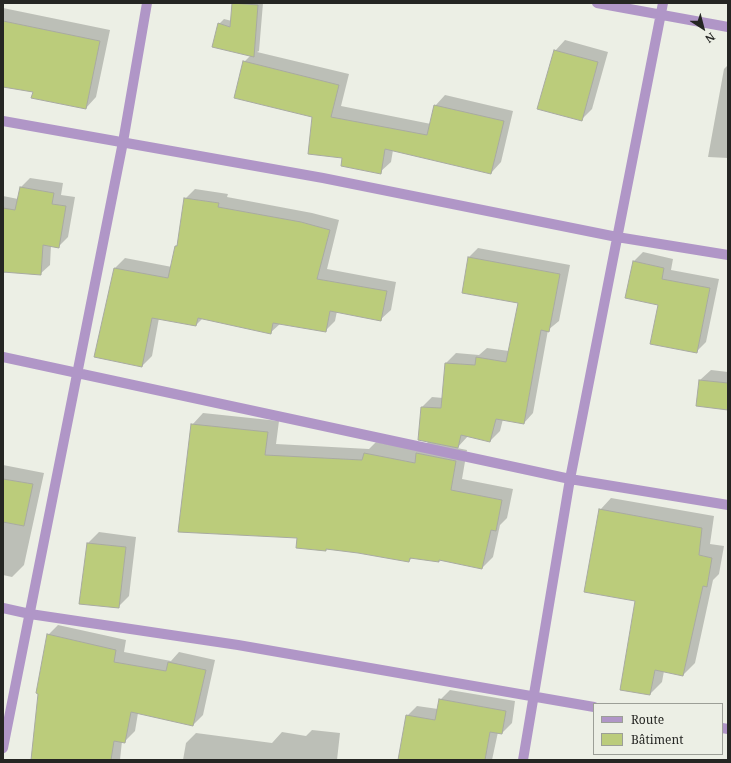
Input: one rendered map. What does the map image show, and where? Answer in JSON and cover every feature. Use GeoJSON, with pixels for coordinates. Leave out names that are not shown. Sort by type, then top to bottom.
{"type":"FeatureCollection","features":[{"type":"Feature","properties":{"kind":"street"},"geometry":{"type":"LineString","coordinates":[[3,748],[123,142],[147,3]]}},
{"type":"Feature","properties":{"kind":"street"},"geometry":{"type":"LineString","coordinates":[[597,3],[728,27]]}},
{"type":"Feature","properties":{"kind":"street"},"geometry":{"type":"LineString","coordinates":[[523,760],[570,479],[663,3]]}},
{"type":"Feature","properties":{"kind":"street"},"geometry":{"type":"LineString","coordinates":[[3,121],[323,178],[617,237],[728,255]]}},
{"type":"Feature","properties":{"kind":"street"},"geometry":{"type":"LineString","coordinates":[[3,357],[570,479],[728,504]]}},
{"type":"Feature","properties":{"kind":"street"},"geometry":{"type":"LineString","coordinates":[[3,608],[30,614],[238,645],[593,707]]}},
{"type":"Feature","properties":{"kind":"building"},"geometry":{"type":"Polygon","coordinates":[[[232,3],[258,5],[254,57],[212,47],[218,23],[230,27],[232,3]]]}},
{"type":"Feature","properties":{"kind":"building"},"geometry":{"type":"Polygon","coordinates":[[[3,21],[100,41],[86,109],[31,98],[33,92],[3,87],[3,21]]]}},
{"type":"Feature","properties":{"kind":"building"},"geometry":{"type":"Polygon","coordinates":[[[554,50],[598,62],[582,121],[537,109],[554,50]]]}},
{"type":"Feature","properties":{"kind":"building"},"geometry":{"type":"Polygon","coordinates":[[[243,61],[339,85],[331,117],[427,135],[434,105],[504,121],[491,174],[385,149],[381,174],[341,166],[342,158],[308,154],[312,117],[234,98],[243,61]]]}},
{"type":"Feature","properties":{"kind":"building"},"geometry":{"type":"Polygon","coordinates":[[[20,187],[54,193],[52,204],[66,206],[59,248],[43,245],[41,275],[3,272],[3,208],[15,210],[20,187]]]}},
{"type":"Feature","properties":{"kind":"building"},"geometry":{"type":"Polygon","coordinates":[[[184,198],[219,203],[218,207],[301,222],[330,230],[317,279],[387,291],[381,321],[330,311],[326,332],[273,323],[271,334],[198,318],[196,326],[152,318],[142,367],[94,357],[114,268],[168,278],[175,246],[177,246],[184,198]]]}},
{"type":"Feature","properties":{"kind":"building"},"geometry":{"type":"Polygon","coordinates":[[[468,257],[560,274],[549,332],[541,330],[524,424],[496,419],[490,442],[461,435],[458,448],[418,440],[421,407],[441,408],[445,363],[475,365],[476,357],[506,362],[518,303],[462,293],[468,257]]]}},
{"type":"Feature","properties":{"kind":"building"},"geometry":{"type":"Polygon","coordinates":[[[633,261],[664,268],[662,279],[710,288],[697,353],[650,344],[658,305],[625,298],[633,261]]]}},
{"type":"Feature","properties":{"kind":"building"},"geometry":{"type":"Polygon","coordinates":[[[699,380],[728,383],[728,410],[696,406],[699,380]]]}},
{"type":"Feature","properties":{"kind":"building"},"geometry":{"type":"Polygon","coordinates":[[[191,424],[268,432],[265,455],[362,460],[364,453],[415,463],[416,453],[456,461],[451,490],[502,500],[496,531],[491,530],[482,569],[439,560],[439,562],[410,558],[409,562],[326,549],[326,551],[296,548],[297,538],[178,532],[191,424]]]}},
{"type":"Feature","properties":{"kind":"building"},"geometry":{"type":"Polygon","coordinates":[[[3,479],[33,484],[24,526],[3,522],[3,479]]]}},
{"type":"Feature","properties":{"kind":"building"},"geometry":{"type":"Polygon","coordinates":[[[599,509],[702,528],[699,555],[712,558],[707,587],[703,586],[683,676],[655,670],[650,695],[620,690],[635,601],[584,592],[599,509]]]}},
{"type":"Feature","properties":{"kind":"building"},"geometry":{"type":"Polygon","coordinates":[[[87,543],[126,547],[119,608],[79,604],[87,543]]]}},
{"type":"Feature","properties":{"kind":"building"},"geometry":{"type":"Polygon","coordinates":[[[47,634],[116,650],[114,662],[166,671],[168,662],[206,670],[193,726],[131,712],[125,743],[114,741],[111,760],[31,760],[38,694],[36,693],[47,634]]]}},
{"type":"Feature","properties":{"kind":"building"},"geometry":{"type":"Polygon","coordinates":[[[439,699],[506,711],[502,734],[490,732],[485,760],[398,760],[406,715],[435,720],[439,699]]]}}]}
